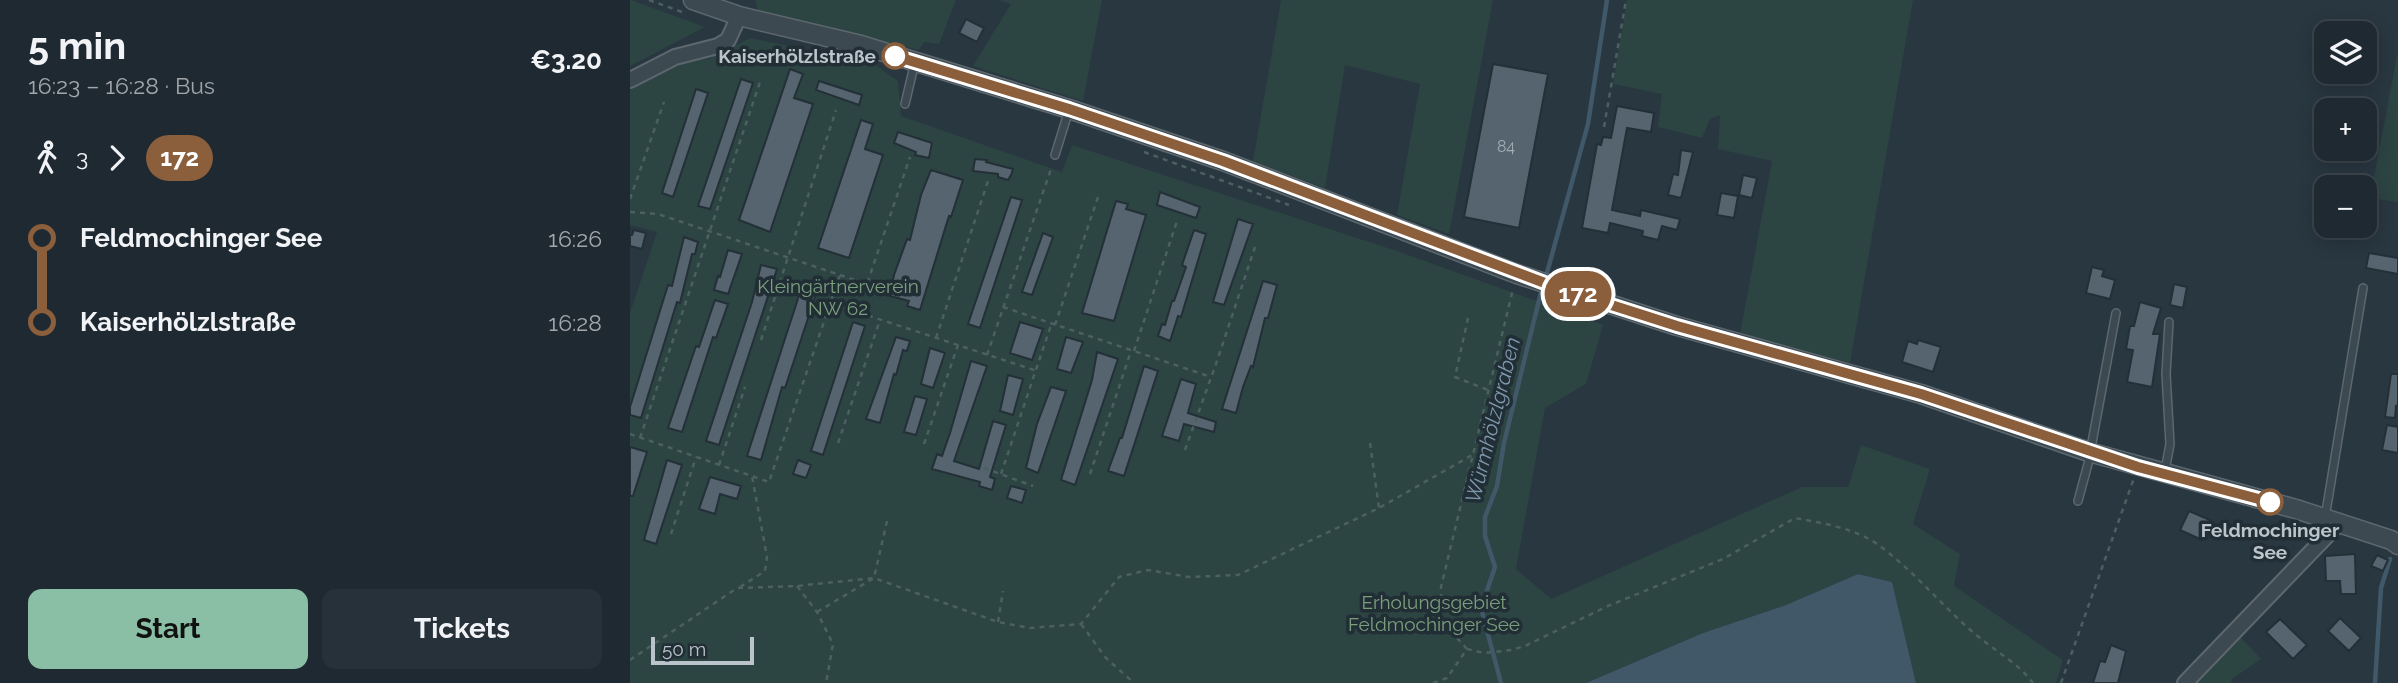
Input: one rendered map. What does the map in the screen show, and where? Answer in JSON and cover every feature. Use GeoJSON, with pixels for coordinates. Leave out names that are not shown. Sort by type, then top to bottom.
{"type":"FeatureCollection","features":[{"type":"Feature","properties":{"kind":"street"},"geometry":{"type":"LineString","coordinates":[[687,6],[861,45],[1069,109],[1223,161],[1558,288],[1677,326],[1921,394],[2138,467],[2396,539]]}},
{"type":"Feature","properties":{"kind":"street"},"geometry":{"type":"LineString","coordinates":[[630,80],[676,57],[718,46],[728,40],[738,16]]}},
{"type":"Feature","properties":{"kind":"street"},"geometry":{"type":"LineString","coordinates":[[2185,683],[2332,520]]}},
{"type":"Feature","properties":{"kind":"lane"},"geometry":{"type":"LineString","coordinates":[[905,104],[915,62]]}},
{"type":"Feature","properties":{"kind":"lane"},"geometry":{"type":"LineString","coordinates":[[1055,155],[1069,109]]}},
{"type":"Feature","properties":{"kind":"lane"},"geometry":{"type":"LineString","coordinates":[[2332,520],[2363,288]]}},
{"type":"Feature","properties":{"kind":"lane"},"geometry":{"type":"LineString","coordinates":[[2078,501],[2116,313]]}},
{"type":"Feature","properties":{"kind":"lane"},"geometry":{"type":"LineString","coordinates":[[2165,474],[2170,444],[2166,374],[2169,322]]}},
{"type":"Feature","properties":{"kind":"path"},"geometry":{"type":"LineString","coordinates":[[649,0],[687,6]]}},
{"type":"Feature","properties":{"kind":"path"},"geometry":{"type":"LineString","coordinates":[[1604,127],[1626,0]]}},
{"type":"Feature","properties":{"kind":"path"},"geometry":{"type":"LineString","coordinates":[[640,438],[760,82]]}},
{"type":"Feature","properties":{"kind":"path"},"geometry":{"type":"LineString","coordinates":[[630,199],[664,102]]}},
{"type":"Feature","properties":{"kind":"path"},"geometry":{"type":"LineString","coordinates":[[761,340],[836,110]]}},
{"type":"Feature","properties":{"kind":"path"},"geometry":{"type":"LineString","coordinates":[[1143,152],[1300,208]]}},
{"type":"Feature","properties":{"kind":"path"},"geometry":{"type":"LineString","coordinates":[[988,355],[1055,155]]}},
{"type":"Feature","properties":{"kind":"path"},"geometry":{"type":"LineString","coordinates":[[630,212],[658,214],[867,284],[910,157]]}},
{"type":"Feature","properties":{"kind":"path"},"geometry":{"type":"LineString","coordinates":[[936,339],[988,181]]}},
{"type":"Feature","properties":{"kind":"path"},"geometry":{"type":"LineString","coordinates":[[1001,474],[1098,197]]}},
{"type":"Feature","properties":{"kind":"path"},"geometry":{"type":"LineString","coordinates":[[1090,474],[1178,218]]}},
{"type":"Feature","properties":{"kind":"path"},"geometry":{"type":"LineString","coordinates":[[1185,450],[1255,247]]}},
{"type":"Feature","properties":{"kind":"path"},"geometry":{"type":"LineString","coordinates":[[630,434],[769,482],[840,275]]}},
{"type":"Feature","properties":{"kind":"path"},"geometry":{"type":"LineString","coordinates":[[1523,276],[1488,390],[1441,587],[1441,620],[1467,649],[1484,653],[1527,645],[1608,606],[1723,559],[1795,518],[1833,525],[1875,543],[1938,597],[1979,637],[2019,667],[2033,683]]}},
{"type":"Feature","properties":{"kind":"path"},"geometry":{"type":"LineString","coordinates":[[830,303],[1037,371]]}},
{"type":"Feature","properties":{"kind":"path"},"geometry":{"type":"LineString","coordinates":[[1003,307],[1211,377]]}},
{"type":"Feature","properties":{"kind":"path"},"geometry":{"type":"LineString","coordinates":[[1468,318],[1455,377],[1488,390]]}},
{"type":"Feature","properties":{"kind":"path"},"geometry":{"type":"LineString","coordinates":[[838,443],[880,320]]}},
{"type":"Feature","properties":{"kind":"path"},"geometry":{"type":"LineString","coordinates":[[925,444],[958,345]]}},
{"type":"Feature","properties":{"kind":"path"},"geometry":{"type":"LineString","coordinates":[[719,465],[745,387]]}},
{"type":"Feature","properties":{"kind":"path"},"geometry":{"type":"LineString","coordinates":[[1370,443],[1379,508]]}},
{"type":"Feature","properties":{"kind":"path"},"geometry":{"type":"LineString","coordinates":[[737,588],[797,586],[874,578],[998,622],[1030,628],[1081,624],[1119,578],[1148,570],[1189,577],[1238,575],[1379,508],[1474,454]]}},
{"type":"Feature","properties":{"kind":"path"},"geometry":{"type":"LineString","coordinates":[[671,534],[696,457]]}},
{"type":"Feature","properties":{"kind":"path"},"geometry":{"type":"LineString","coordinates":[[2061,683],[2138,467]]}},
{"type":"Feature","properties":{"kind":"path"},"geometry":{"type":"LineString","coordinates":[[984,468],[1033,486]]}},
{"type":"Feature","properties":{"kind":"path"},"geometry":{"type":"LineString","coordinates":[[630,660],[765,571],[767,557],[752,476]]}},
{"type":"Feature","properties":{"kind":"path"},"geometry":{"type":"LineString","coordinates":[[817,612],[874,578],[887,522]]}},
{"type":"Feature","properties":{"kind":"path"},"geometry":{"type":"LineString","coordinates":[[797,586],[817,612],[833,644],[826,683]]}},
{"type":"Feature","properties":{"kind":"path"},"geometry":{"type":"LineString","coordinates":[[998,622],[1003,591]]}},
{"type":"Feature","properties":{"kind":"path"},"geometry":{"type":"LineString","coordinates":[[1081,624],[1106,659],[1134,683]]}},
{"type":"Feature","properties":{"kind":"path"},"geometry":{"type":"LineString","coordinates":[[1433,683],[1447,678],[1467,649]]}},
{"type":"Feature","properties":{"kind":"green space"},"geometry":{"type":"Polygon","coordinates":[[[631,0],[705,27],[630,66],[631,0]]]}},
{"type":"Feature","properties":{"kind":"green space"},"geometry":{"type":"Polygon","coordinates":[[[755,0],[956,0],[939,44],[924,42],[919,50],[758,11],[755,0]]]}},
{"type":"Feature","properties":{"kind":"green space"},"geometry":{"type":"Polygon","coordinates":[[[999,0],[1102,0],[1083,101],[973,66],[1011,4],[999,0]]]}},
{"type":"Feature","properties":{"kind":"green space"},"geometry":{"type":"Polygon","coordinates":[[[1281,0],[1493,0],[1449,234],[1397,215],[1420,84],[1345,65],[1325,188],[1253,161],[1281,0]]]}},
{"type":"Feature","properties":{"kind":"green space"},"geometry":{"type":"Polygon","coordinates":[[[1627,0],[1913,0],[1850,363],[1740,334],[1772,161],[1718,149],[1720,115],[1710,119],[1702,138],[1658,127],[1662,94],[1613,84],[1627,0]]]}},
{"type":"Feature","properties":{"kind":"green space"},"geometry":{"type":"Polygon","coordinates":[[[750,38],[877,66],[898,81],[901,116],[1062,172],[1072,145],[1397,251],[1603,325],[1586,384],[1545,408],[1516,569],[1551,599],[1802,487],[1848,487],[1861,445],[1930,469],[1913,524],[1960,554],[1954,586],[2063,660],[2056,683],[1916,683],[1892,582],[1858,574],[1786,605],[1703,633],[1586,683],[630,683],[630,313],[657,232],[630,225],[630,90],[679,62],[709,59],[750,38]]]}},
{"type":"Feature","properties":{"kind":"green space"},"geometry":{"type":"Polygon","coordinates":[[[2398,51],[2398,202],[2377,199],[2377,175],[2374,175],[2398,51]]]}},
{"type":"Feature","properties":{"kind":"green space"},"geometry":{"type":"Polygon","coordinates":[[[2234,630],[2261,659],[2232,679],[2231,683],[2183,683],[2234,630]]]}},
{"type":"Feature","properties":{"kind":"water"},"geometry":{"type":"Polygon","coordinates":[[[1858,574],[1892,582],[1916,683],[1586,683],[1703,633],[1786,605],[1858,574]]]}},
{"type":"Feature","properties":{"kind":"building"},"geometry":{"type":"Polygon","coordinates":[[[966,19],[984,28],[977,42],[959,33],[966,19]]]}},
{"type":"Feature","properties":{"kind":"building"},"geometry":{"type":"Polygon","coordinates":[[[1493,64],[1548,74],[1519,228],[1464,217],[1493,64]]]}},
{"type":"Feature","properties":{"kind":"building"},"geometry":{"type":"Polygon","coordinates":[[[790,69],[803,74],[794,98],[813,104],[770,232],[739,220],[790,69]]]}},
{"type":"Feature","properties":{"kind":"building"},"geometry":{"type":"Polygon","coordinates":[[[741,79],[753,83],[710,209],[698,206],[741,79]]]}},
{"type":"Feature","properties":{"kind":"building"},"geometry":{"type":"Polygon","coordinates":[[[819,81],[862,95],[859,105],[816,90],[819,81]]]}},
{"type":"Feature","properties":{"kind":"building"},"geometry":{"type":"Polygon","coordinates":[[[696,89],[708,93],[673,197],[662,193],[696,89]]]}},
{"type":"Feature","properties":{"kind":"building"},"geometry":{"type":"Polygon","coordinates":[[[1617,106],[1654,113],[1651,132],[1627,128],[1612,210],[1640,216],[1641,210],[1680,219],[1677,230],[1662,226],[1658,240],[1642,236],[1643,231],[1610,223],[1608,233],[1582,228],[1597,144],[1601,145],[1603,137],[1611,138],[1617,106]]]}},
{"type":"Feature","properties":{"kind":"building"},"geometry":{"type":"Polygon","coordinates":[[[861,120],[873,124],[865,149],[883,155],[849,258],[818,248],[861,120]]]}},
{"type":"Feature","properties":{"kind":"building"},"geometry":{"type":"Polygon","coordinates":[[[898,132],[932,143],[929,158],[915,155],[916,152],[894,143],[898,132]]]}},
{"type":"Feature","properties":{"kind":"building"},"geometry":{"type":"Polygon","coordinates":[[[1681,150],[1693,152],[1681,198],[1668,195],[1673,174],[1678,175],[1681,150]]]}},
{"type":"Feature","properties":{"kind":"building"},"geometry":{"type":"Polygon","coordinates":[[[975,159],[1013,169],[1011,175],[1008,180],[998,177],[998,174],[973,171],[975,159]]]}},
{"type":"Feature","properties":{"kind":"building"},"geometry":{"type":"Polygon","coordinates":[[[931,170],[963,180],[920,310],[907,306],[909,301],[890,296],[894,275],[907,239],[910,240],[921,195],[931,170]]]}},
{"type":"Feature","properties":{"kind":"building"},"geometry":{"type":"Polygon","coordinates":[[[1743,175],[1757,178],[1752,198],[1739,195],[1743,175]]]}},
{"type":"Feature","properties":{"kind":"building"},"geometry":{"type":"Polygon","coordinates":[[[1160,192],[1200,207],[1196,218],[1157,205],[1160,192]]]}},
{"type":"Feature","properties":{"kind":"building"},"geometry":{"type":"Polygon","coordinates":[[[1721,193],[1738,196],[1734,218],[1717,215],[1721,193]]]}},
{"type":"Feature","properties":{"kind":"building"},"geometry":{"type":"Polygon","coordinates":[[[1011,197],[1022,200],[980,328],[968,324],[1011,197]]]}},
{"type":"Feature","properties":{"kind":"building"},"geometry":{"type":"Polygon","coordinates":[[[1116,201],[1128,204],[1126,209],[1146,215],[1114,321],[1082,313],[1116,201]]]}},
{"type":"Feature","properties":{"kind":"building"},"geometry":{"type":"Polygon","coordinates":[[[1238,219],[1253,224],[1224,305],[1213,302],[1238,219]]]}},
{"type":"Feature","properties":{"kind":"building"},"geometry":{"type":"Polygon","coordinates":[[[634,230],[646,233],[642,249],[630,246],[630,235],[634,230]]]}},
{"type":"Feature","properties":{"kind":"building"},"geometry":{"type":"Polygon","coordinates":[[[1194,230],[1206,234],[1181,317],[1178,316],[1170,341],[1158,336],[1162,324],[1165,325],[1186,267],[1182,265],[1194,230]]]}},
{"type":"Feature","properties":{"kind":"building"},"geometry":{"type":"Polygon","coordinates":[[[1043,233],[1053,237],[1032,295],[1022,292],[1043,233]]]}},
{"type":"Feature","properties":{"kind":"building"},"geometry":{"type":"Polygon","coordinates":[[[684,237],[698,242],[641,418],[630,415],[630,407],[668,285],[672,286],[684,237]]]}},
{"type":"Feature","properties":{"kind":"building"},"geometry":{"type":"Polygon","coordinates":[[[728,250],[742,254],[728,294],[714,290],[728,250]]]}},
{"type":"Feature","properties":{"kind":"building"},"geometry":{"type":"Polygon","coordinates":[[[2369,253],[2398,258],[2398,274],[2366,268],[2369,253]]]}},
{"type":"Feature","properties":{"kind":"building"},"geometry":{"type":"Polygon","coordinates":[[[761,265],[777,269],[719,445],[706,441],[752,302],[761,265]]]}},
{"type":"Feature","properties":{"kind":"building"},"geometry":{"type":"Polygon","coordinates":[[[2092,267],[2104,270],[2102,276],[2115,280],[2110,299],[2086,293],[2092,267]]]}},
{"type":"Feature","properties":{"kind":"building"},"geometry":{"type":"Polygon","coordinates":[[[804,280],[819,285],[785,388],[782,387],[761,460],[747,456],[804,280]]]}},
{"type":"Feature","properties":{"kind":"building"},"geometry":{"type":"Polygon","coordinates":[[[1263,281],[1277,285],[1268,318],[1265,318],[1253,367],[1251,366],[1243,387],[1236,413],[1222,409],[1263,281]]]}},
{"type":"Feature","properties":{"kind":"building"},"geometry":{"type":"Polygon","coordinates":[[[2174,284],[2187,287],[2183,308],[2170,305],[2174,284]]]}},
{"type":"Feature","properties":{"kind":"building"},"geometry":{"type":"Polygon","coordinates":[[[715,300],[728,304],[716,338],[713,337],[682,432],[668,428],[696,346],[699,347],[715,300]]]}},
{"type":"Feature","properties":{"kind":"building"},"geometry":{"type":"Polygon","coordinates":[[[2140,302],[2161,308],[2153,334],[2160,334],[2152,387],[2127,382],[2133,350],[2126,349],[2130,326],[2134,326],[2140,302]]]}},
{"type":"Feature","properties":{"kind":"building"},"geometry":{"type":"Polygon","coordinates":[[[853,322],[865,326],[823,455],[811,451],[853,322]]]}},
{"type":"Feature","properties":{"kind":"building"},"geometry":{"type":"Polygon","coordinates":[[[1020,322],[1043,329],[1032,360],[1010,353],[1020,322]]]}},
{"type":"Feature","properties":{"kind":"building"},"geometry":{"type":"Polygon","coordinates":[[[896,337],[910,341],[907,351],[903,350],[896,375],[894,374],[880,423],[866,419],[896,337]]]}},
{"type":"Feature","properties":{"kind":"building"},"geometry":{"type":"Polygon","coordinates":[[[1066,337],[1083,342],[1071,373],[1057,369],[1066,337]]]}},
{"type":"Feature","properties":{"kind":"building"},"geometry":{"type":"Polygon","coordinates":[[[1918,340],[1941,347],[1933,372],[1902,362],[1908,341],[1917,344],[1918,340]]]}},
{"type":"Feature","properties":{"kind":"building"},"geometry":{"type":"Polygon","coordinates":[[[930,348],[945,353],[933,388],[921,384],[930,348]]]}},
{"type":"Feature","properties":{"kind":"building"},"geometry":{"type":"Polygon","coordinates":[[[1097,352],[1118,359],[1075,485],[1061,480],[1092,380],[1097,352]]]}},
{"type":"Feature","properties":{"kind":"building"},"geometry":{"type":"Polygon","coordinates":[[[971,361],[987,366],[954,461],[979,469],[993,421],[1006,425],[990,477],[995,479],[992,490],[979,486],[980,482],[932,469],[937,454],[942,456],[971,361]]]}},
{"type":"Feature","properties":{"kind":"building"},"geometry":{"type":"Polygon","coordinates":[[[1144,366],[1158,371],[1124,476],[1108,471],[1122,438],[1144,366]]]}},
{"type":"Feature","properties":{"kind":"building"},"geometry":{"type":"Polygon","coordinates":[[[2391,374],[2398,374],[2398,405],[2395,418],[2385,417],[2391,374]]]}},
{"type":"Feature","properties":{"kind":"building"},"geometry":{"type":"Polygon","coordinates":[[[1008,375],[1023,379],[1013,415],[1000,411],[1008,375]]]}},
{"type":"Feature","properties":{"kind":"building"},"geometry":{"type":"Polygon","coordinates":[[[1181,379],[1196,384],[1188,413],[1216,422],[1214,432],[1184,424],[1179,441],[1162,436],[1181,379]]]}},
{"type":"Feature","properties":{"kind":"building"},"geometry":{"type":"Polygon","coordinates":[[[1051,387],[1066,391],[1038,473],[1026,468],[1037,424],[1051,387]]]}},
{"type":"Feature","properties":{"kind":"building"},"geometry":{"type":"Polygon","coordinates":[[[915,396],[927,399],[916,435],[904,432],[915,396]]]}},
{"type":"Feature","properties":{"kind":"building"},"geometry":{"type":"Polygon","coordinates":[[[2387,425],[2398,427],[2398,453],[2382,450],[2387,425]]]}},
{"type":"Feature","properties":{"kind":"building"},"geometry":{"type":"Polygon","coordinates":[[[630,447],[647,452],[633,496],[630,496],[630,447]]]}},
{"type":"Feature","properties":{"kind":"building"},"geometry":{"type":"Polygon","coordinates":[[[667,460],[682,465],[656,544],[644,540],[667,460]]]}},
{"type":"Feature","properties":{"kind":"building"},"geometry":{"type":"Polygon","coordinates":[[[798,460],[811,465],[806,478],[793,474],[798,460]]]}},
{"type":"Feature","properties":{"kind":"building"},"geometry":{"type":"Polygon","coordinates":[[[710,477],[741,486],[737,499],[720,494],[715,514],[699,509],[710,477]]]}},
{"type":"Feature","properties":{"kind":"building"},"geometry":{"type":"Polygon","coordinates":[[[1011,486],[1026,490],[1022,503],[1007,498],[1011,486]]]}},
{"type":"Feature","properties":{"kind":"building"},"geometry":{"type":"Polygon","coordinates":[[[2189,511],[2210,520],[2202,540],[2180,530],[2189,511]]]}},
{"type":"Feature","properties":{"kind":"building"},"geometry":{"type":"Polygon","coordinates":[[[2355,554],[2356,594],[2341,594],[2340,581],[2326,581],[2325,556],[2355,554]]]}},
{"type":"Feature","properties":{"kind":"building"},"geometry":{"type":"Polygon","coordinates":[[[2377,555],[2388,560],[2383,571],[2371,566],[2377,555]]]}},
{"type":"Feature","properties":{"kind":"building"},"geometry":{"type":"Polygon","coordinates":[[[2340,618],[2361,638],[2349,651],[2328,631],[2340,618]]]}},
{"type":"Feature","properties":{"kind":"building"},"geometry":{"type":"Polygon","coordinates":[[[2280,619],[2307,645],[2293,659],[2266,632],[2280,619]]]}},
{"type":"Feature","properties":{"kind":"building"},"geometry":{"type":"Polygon","coordinates":[[[2111,645],[2126,651],[2118,683],[2093,683],[2100,661],[2105,662],[2111,645]]]}},
{"type":"Feature","properties":{"kind":"waterway","name":"Würmhölzlgraben"},"geometry":{"type":"LineString","coordinates":[[1545,280],[1588,124],[1607,0]]}},
{"type":"Feature","properties":{"kind":"waterway","name":"Würmhölzlgraben"},"geometry":{"type":"LineString","coordinates":[[1501,683],[1481,608],[1495,567],[1485,536],[1485,517],[1497,486],[1504,443],[1542,288]]}},
{"type":"Feature","properties":{"kind":"waterway"},"geometry":{"type":"LineString","coordinates":[[2375,683],[2381,588],[2390,559]]}},
{"type":"Feature","properties":{"kind":"bus line","name":"172"},"geometry":{"type":"LineString","coordinates":[[895,56],[1069,109],[1223,161],[1558,288],[1677,326],[1921,394],[2138,467],[2270,502]]}},
{"type":"Feature","properties":{"kind":"place","name":"Kaiserhölzlstraße"},"geometry":{"type":"Point","coordinates":[895,56]}},
{"type":"Feature","properties":{"kind":"place","name":"Feldmochinger See"},"geometry":{"type":"Point","coordinates":[2270,502]}},
{"type":"Feature","properties":{"kind":"park label","name":"Kleingärtnerverein NW 62"},"geometry":{"type":"Point","coordinates":[838,297]}},
{"type":"Feature","properties":{"kind":"park label","name":"Erholungsgebiet Feldmochinger See"},"geometry":{"type":"Point","coordinates":[1434,613]}}]}
